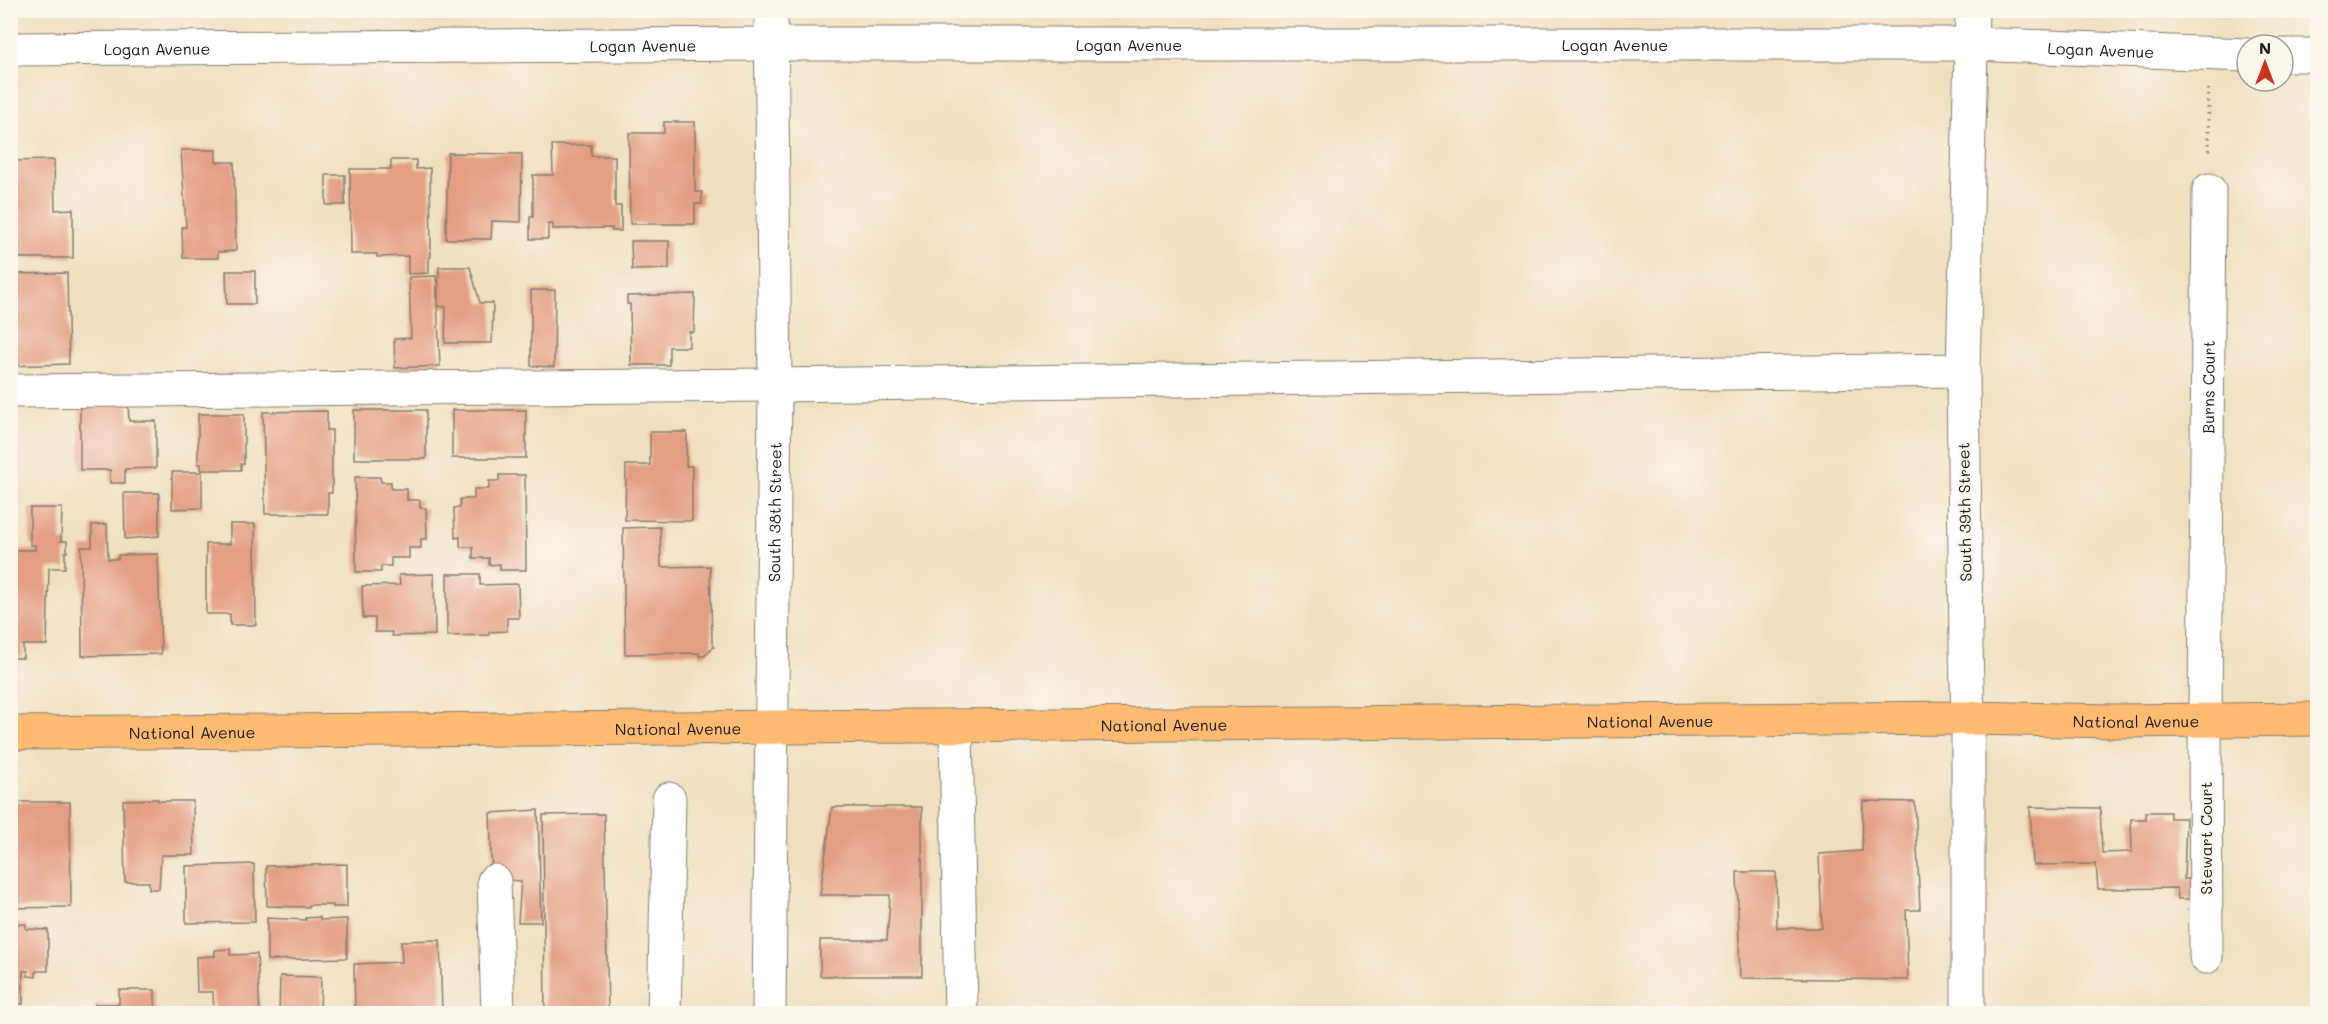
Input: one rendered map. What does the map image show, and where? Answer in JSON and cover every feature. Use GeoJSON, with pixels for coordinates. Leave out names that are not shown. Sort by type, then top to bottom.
{"type":"FeatureCollection","features":[{"type":"Feature","properties":{"kind":"main road","name":"National Avenue"},"geometry":{"type":"LineString","coordinates":[[10,734],[1968,718],[2114,721],[2318,719]]}},
{"type":"Feature","properties":{"kind":"street","name":"South 38th Street"},"geometry":{"type":"LineString","coordinates":[[769,1014],[775,385],[771,10]]}},
{"type":"Feature","properties":{"kind":"street","name":"South 39th Street"},"geometry":{"type":"LineString","coordinates":[[1968,1014],[1968,718],[1963,370],[1972,10]]}},
{"type":"Feature","properties":{"kind":"street","name":"Logan Avenue"},"geometry":{"type":"LineString","coordinates":[[10,50],[771,44],[1972,44],[2235,55]]}},
{"type":"Feature","properties":{"kind":"street"},"geometry":{"type":"LineString","coordinates":[[2295,55],[2318,55]]}},
{"type":"Feature","properties":{"kind":"street","name":"Burns Court"},"geometry":{"type":"LineString","coordinates":[[2205,720],[2209,190]]}},
{"type":"Feature","properties":{"kind":"street"},"geometry":{"type":"LineString","coordinates":[[10,390],[775,385],[1963,370]]}},
{"type":"Feature","properties":{"kind":"street","name":"Stewart Court"},"geometry":{"type":"LineString","coordinates":[[2205,720],[2206,957]]}},
{"type":"Feature","properties":{"kind":"street"},"geometry":{"type":"LineString","coordinates":[[956,726],[961,1014]]}},
{"type":"Feature","properties":{"kind":"street"},"geometry":{"type":"LineString","coordinates":[[664,1014],[669,799]]}},
{"type":"Feature","properties":{"kind":"street"},"geometry":{"type":"LineString","coordinates":[[494,881],[498,1014]]}},
{"type":"Feature","properties":{"kind":"path"},"geometry":{"type":"LineString","coordinates":[[2208,55],[2209,190]]}},
{"type":"Feature","properties":{"kind":"building"},"geometry":{"type":"Polygon","coordinates":[[[664,122],[695,122],[695,192],[702,192],[702,204],[695,204],[695,224],[630,224],[629,133],[664,133],[664,122]]]}},
{"type":"Feature","properties":{"kind":"building"},"geometry":{"type":"Polygon","coordinates":[[[552,145],[591,145],[591,156],[615,156],[615,206],[621,206],[621,231],[612,231],[612,228],[553,229],[553,224],[548,224],[548,239],[530,239],[530,217],[533,217],[533,175],[553,175],[552,145]]]}},
{"type":"Feature","properties":{"kind":"building"},"geometry":{"type":"Polygon","coordinates":[[[181,150],[216,150],[216,162],[234,162],[236,251],[218,252],[218,258],[183,258],[182,227],[186,227],[181,150]]]}},
{"type":"Feature","properties":{"kind":"building"},"geometry":{"type":"Polygon","coordinates":[[[448,153],[522,154],[521,222],[492,221],[491,239],[446,239],[448,153]]]}},
{"type":"Feature","properties":{"kind":"building"},"geometry":{"type":"Polygon","coordinates":[[[54,160],[55,210],[73,209],[73,258],[10,258],[10,161],[54,160]]]}},
{"type":"Feature","properties":{"kind":"building"},"geometry":{"type":"Polygon","coordinates":[[[391,160],[416,160],[416,169],[430,168],[431,257],[429,257],[429,273],[408,274],[408,256],[377,257],[377,254],[351,254],[350,169],[391,169],[391,160]]]}},
{"type":"Feature","properties":{"kind":"building"},"geometry":{"type":"Polygon","coordinates":[[[326,175],[345,175],[345,205],[326,205],[326,175]]]}},
{"type":"Feature","properties":{"kind":"building"},"geometry":{"type":"Polygon","coordinates":[[[631,241],[669,241],[669,269],[632,270],[631,241]]]}},
{"type":"Feature","properties":{"kind":"building"},"geometry":{"type":"Polygon","coordinates":[[[439,267],[470,267],[480,303],[493,303],[492,343],[445,343],[446,307],[438,306],[439,267]]]}},
{"type":"Feature","properties":{"kind":"building"},"geometry":{"type":"Polygon","coordinates":[[[226,271],[255,271],[255,304],[227,304],[226,271]]]}},
{"type":"Feature","properties":{"kind":"building"},"geometry":{"type":"Polygon","coordinates":[[[67,273],[69,364],[10,366],[10,274],[67,273]]]}},
{"type":"Feature","properties":{"kind":"building"},"geometry":{"type":"Polygon","coordinates":[[[436,276],[440,366],[395,368],[394,339],[411,338],[409,277],[436,276]]]}},
{"type":"Feature","properties":{"kind":"building"},"geometry":{"type":"Polygon","coordinates":[[[531,290],[555,290],[554,367],[531,366],[531,290]]]}},
{"type":"Feature","properties":{"kind":"building"},"geometry":{"type":"Polygon","coordinates":[[[695,294],[694,332],[689,332],[689,347],[669,347],[669,365],[631,365],[630,304],[627,304],[627,296],[695,294]]]}},
{"type":"Feature","properties":{"kind":"building"},"geometry":{"type":"Polygon","coordinates":[[[80,402],[128,402],[129,421],[156,421],[156,468],[125,469],[125,483],[110,483],[110,470],[80,470],[80,402]]]}},
{"type":"Feature","properties":{"kind":"building"},"geometry":{"type":"Polygon","coordinates":[[[354,410],[426,410],[426,459],[354,459],[354,410]]]}},
{"type":"Feature","properties":{"kind":"building"},"geometry":{"type":"Polygon","coordinates":[[[452,410],[526,410],[526,458],[452,458],[452,410]]]}},
{"type":"Feature","properties":{"kind":"building"},"geometry":{"type":"Polygon","coordinates":[[[327,411],[327,430],[332,430],[332,493],[328,493],[328,514],[265,514],[263,412],[327,411]]]}},
{"type":"Feature","properties":{"kind":"building"},"geometry":{"type":"Polygon","coordinates":[[[198,414],[244,414],[244,464],[241,464],[241,470],[201,470],[201,464],[198,464],[198,414]]]}},
{"type":"Feature","properties":{"kind":"building"},"geometry":{"type":"Polygon","coordinates":[[[650,432],[687,432],[686,466],[692,466],[692,521],[625,520],[626,465],[650,465],[650,432]]]}},
{"type":"Feature","properties":{"kind":"building"},"geometry":{"type":"Polygon","coordinates":[[[172,472],[202,472],[202,508],[172,509],[172,472]]]}},
{"type":"Feature","properties":{"kind":"building"},"geometry":{"type":"Polygon","coordinates":[[[499,475],[525,475],[526,570],[500,570],[500,564],[489,565],[489,558],[473,558],[473,547],[460,547],[460,537],[455,538],[454,508],[460,508],[460,499],[474,499],[474,489],[489,489],[489,481],[499,481],[499,475]]]}},
{"type":"Feature","properties":{"kind":"building"},"geometry":{"type":"Polygon","coordinates":[[[355,477],[380,477],[381,482],[391,482],[391,489],[407,489],[407,500],[420,500],[420,508],[426,508],[427,539],[421,539],[421,548],[409,548],[409,558],[391,558],[391,566],[381,566],[381,572],[356,572],[355,477]]]}},
{"type":"Feature","properties":{"kind":"building"},"geometry":{"type":"Polygon","coordinates":[[[124,493],[159,493],[159,536],[125,539],[124,493]]]}},
{"type":"Feature","properties":{"kind":"building"},"geometry":{"type":"Polygon","coordinates":[[[30,508],[62,508],[61,541],[67,541],[65,568],[49,568],[47,645],[23,645],[23,658],[10,658],[10,550],[35,550],[35,545],[30,545],[30,508]]]}},
{"type":"Feature","properties":{"kind":"building"},"geometry":{"type":"Polygon","coordinates":[[[107,524],[108,559],[118,559],[118,555],[158,554],[161,654],[82,656],[81,547],[92,547],[92,525],[107,524]]]}},
{"type":"Feature","properties":{"kind":"building"},"geometry":{"type":"Polygon","coordinates":[[[230,524],[255,524],[256,625],[230,625],[230,614],[206,614],[206,544],[230,544],[230,524]]]}},
{"type":"Feature","properties":{"kind":"building"},"geometry":{"type":"Polygon","coordinates":[[[660,527],[661,567],[710,566],[714,647],[704,656],[699,656],[699,653],[625,654],[623,528],[660,527]]]}},
{"type":"Feature","properties":{"kind":"building"},"geometry":{"type":"Polygon","coordinates":[[[434,574],[435,635],[392,636],[392,632],[375,632],[375,618],[363,618],[362,586],[400,585],[399,575],[434,574]]]}},
{"type":"Feature","properties":{"kind":"building"},"geometry":{"type":"Polygon","coordinates":[[[447,574],[480,574],[480,585],[518,584],[519,618],[507,618],[507,631],[489,632],[489,635],[447,636],[447,574]]]}},
{"type":"Feature","properties":{"kind":"building"},"geometry":{"type":"Polygon","coordinates":[[[158,799],[158,801],[193,801],[194,855],[161,855],[159,889],[149,889],[149,882],[125,882],[123,800],[158,799]]]}},
{"type":"Feature","properties":{"kind":"building"},"geometry":{"type":"Polygon","coordinates":[[[1863,801],[1915,802],[1920,910],[1906,910],[1908,980],[1740,978],[1737,872],[1776,872],[1777,928],[1822,928],[1819,854],[1862,851],[1863,801]]]}},
{"type":"Feature","properties":{"kind":"building"},"geometry":{"type":"Polygon","coordinates":[[[10,802],[70,802],[71,907],[10,908],[10,802]]]}},
{"type":"Feature","properties":{"kind":"building"},"geometry":{"type":"Polygon","coordinates":[[[832,807],[922,807],[922,976],[820,976],[820,940],[887,940],[890,895],[820,895],[832,807]]]}},
{"type":"Feature","properties":{"kind":"building"},"geometry":{"type":"Polygon","coordinates":[[[2030,807],[2100,808],[2102,853],[2132,852],[2131,819],[2146,819],[2145,812],[2170,812],[2170,818],[2186,818],[2184,879],[2198,879],[2198,899],[2178,899],[2177,888],[2098,889],[2096,864],[2033,865],[2030,807]]]}},
{"type":"Feature","properties":{"kind":"building"},"geometry":{"type":"Polygon","coordinates":[[[538,810],[541,922],[518,922],[521,881],[492,879],[490,813],[538,810]]]}},
{"type":"Feature","properties":{"kind":"building"},"geometry":{"type":"Polygon","coordinates":[[[604,814],[608,1014],[545,1014],[543,815],[604,814]]]}},
{"type":"Feature","properties":{"kind":"building"},"geometry":{"type":"Polygon","coordinates":[[[254,864],[255,922],[186,923],[186,866],[254,864]]]}},
{"type":"Feature","properties":{"kind":"building"},"geometry":{"type":"Polygon","coordinates":[[[347,864],[347,907],[333,907],[333,905],[267,906],[266,866],[347,864]]]}},
{"type":"Feature","properties":{"kind":"building"},"geometry":{"type":"Polygon","coordinates":[[[320,917],[320,920],[347,919],[347,958],[267,960],[267,918],[306,920],[305,918],[320,917]]]}},
{"type":"Feature","properties":{"kind":"building"},"geometry":{"type":"Polygon","coordinates":[[[14,924],[26,924],[26,929],[48,930],[48,971],[36,971],[36,977],[28,976],[28,971],[23,971],[23,1004],[10,1004],[10,929],[14,930],[14,924]]]}},
{"type":"Feature","properties":{"kind":"building"},"geometry":{"type":"Polygon","coordinates":[[[440,940],[442,1014],[355,1014],[354,964],[402,962],[401,941],[440,940]]]}},
{"type":"Feature","properties":{"kind":"building"},"geometry":{"type":"Polygon","coordinates":[[[230,949],[230,955],[257,954],[260,1014],[214,1014],[213,992],[197,992],[196,957],[215,956],[215,950],[230,949]]]}},
{"type":"Feature","properties":{"kind":"building"},"geometry":{"type":"Polygon","coordinates":[[[280,976],[321,977],[320,1014],[279,1014],[280,976]]]}},
{"type":"Feature","properties":{"kind":"building"},"geometry":{"type":"Polygon","coordinates":[[[119,990],[155,990],[155,1011],[174,1011],[174,1014],[95,1014],[95,1004],[119,1004],[119,990]]]}}]}
